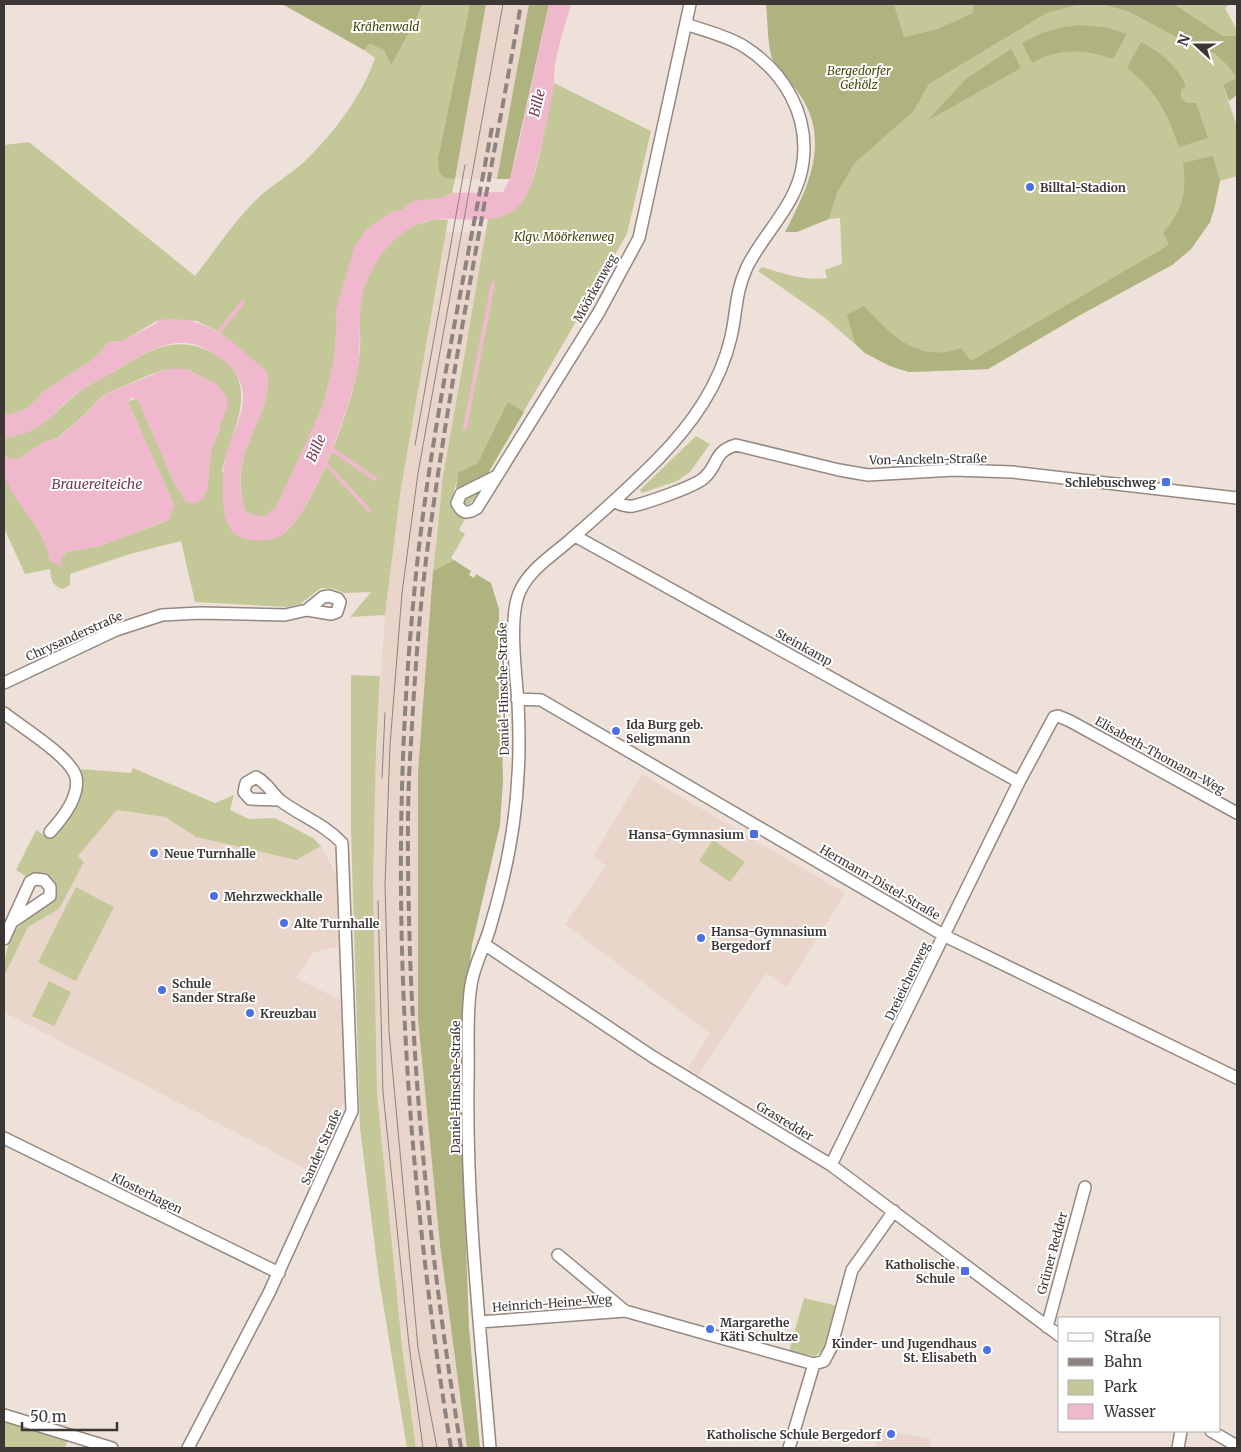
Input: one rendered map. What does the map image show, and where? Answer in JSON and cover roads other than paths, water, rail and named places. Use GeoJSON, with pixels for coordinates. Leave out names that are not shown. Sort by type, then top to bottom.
{"type":"FeatureCollection","features":[{"type":"Feature","properties":{"kind":"street","name":"Möörkenweg"},"geometry":{"type":"LineString","coordinates":[[495,477],[461,494],[457,504],[465,513],[477,508],[599,312],[639,238],[690,4]]}},
{"type":"Feature","properties":{"kind":"street","name":"Daniel-Hinsche-Straße"},"geometry":{"type":"LineString","coordinates":[[490,1448],[468,1126],[471,984],[492,924],[513,823],[518,775],[514,651],[515,614],[519,592],[528,578],[614,502],[661,457],[695,417],[716,382],[731,337],[738,287],[750,262],[786,208],[803,164],[803,134],[799,111],[789,91],[774,72],[745,46],[686,24]]}},
{"type":"Feature","properties":{"kind":"street","name":"Von-Anckeln-Straße"},"geometry":{"type":"LineString","coordinates":[[614,502],[631,506],[696,484],[706,477],[717,457],[726,448],[736,445],[839,470],[868,475],[954,470],[1012,472],[1237,498]]}},
{"type":"Feature","properties":{"kind":"street","name":"Steinkamp"},"geometry":{"type":"LineString","coordinates":[[575,536],[1019,782]]}},
{"type":"Feature","properties":{"kind":"street","name":"Chrysanderstraße"},"geometry":{"type":"LineString","coordinates":[[4,683],[116,630],[162,615],[200,613],[285,615],[306,610]]}},
{"type":"Feature","properties":{"kind":"street","name":"Hermann-Distel-Straße"},"geometry":{"type":"LineString","coordinates":[[517,699],[541,700],[945,936],[1237,1078]]}},
{"type":"Feature","properties":{"kind":"street"},"geometry":{"type":"LineString","coordinates":[[4,713],[60,756],[76,778],[76,787],[70,805],[61,820],[50,832]]}},
{"type":"Feature","properties":{"kind":"street","name":"Dreieichenweg"},"geometry":{"type":"LineString","coordinates":[[831,1165],[1019,782],[1052,719],[1058,716],[1070,721]]}},
{"type":"Feature","properties":{"kind":"street","name":"Elisabeth-Thomann-Weg"},"geometry":{"type":"LineString","coordinates":[[1070,721],[1237,813]]}},
{"type":"Feature","properties":{"kind":"street","name":"Sander Straße"},"geometry":{"type":"LineString","coordinates":[[188,1448],[279,1273],[352,1111],[342,843],[330,830],[280,800]]}},
{"type":"Feature","properties":{"kind":"street"},"geometry":{"type":"LineString","coordinates":[[4,939],[12,922]]}},
{"type":"Feature","properties":{"kind":"street","name":"Grasredder"},"geometry":{"type":"LineString","coordinates":[[484,944],[653,1057],[831,1165],[1058,1335]]}},
{"type":"Feature","properties":{"kind":"street","name":"Klosterhagen"},"geometry":{"type":"LineString","coordinates":[[4,1138],[279,1273]]}},
{"type":"Feature","properties":{"kind":"street","name":"Grüner Redder"},"geometry":{"type":"LineString","coordinates":[[1046,1327],[1085,1187]]}},
{"type":"Feature","properties":{"kind":"street"},"geometry":{"type":"LineString","coordinates":[[789,1448],[814,1364],[824,1361],[831,1348],[852,1270],[894,1211]]}},
{"type":"Feature","properties":{"kind":"street","name":"Heinrich-Heine-Weg"},"geometry":{"type":"LineString","coordinates":[[558,1255],[625,1310]]}},
{"type":"Feature","properties":{"kind":"street","name":"Heinrich-Heine-Weg"},"geometry":{"type":"LineString","coordinates":[[480,1322],[625,1310],[814,1364]]}},
{"type":"Feature","properties":{"kind":"street"},"geometry":{"type":"LineString","coordinates":[[4,1415],[112,1448]]}},
{"type":"Feature","properties":{"kind":"street"},"geometry":{"type":"LineString","coordinates":[[1178,1448],[1182,1432]]}},
{"type":"Feature","properties":{"kind":"street"},"geometry":{"type":"LineString","coordinates":[[1213,1432],[1237,1446]]}},
{"type":"Feature","properties":{"kind":"water"},"geometry":{"type":"Polygon","coordinates":[[[549,4],[571,4],[556,57],[554,83],[542,143],[533,178],[524,200],[516,209],[496,218],[425,221],[404,232],[394,240],[378,260],[363,292],[360,314],[359,360],[353,389],[328,459],[306,505],[294,522],[281,535],[267,540],[246,539],[238,536],[228,525],[223,507],[223,471],[243,402],[241,384],[229,365],[212,352],[188,343],[176,343],[165,345],[143,354],[78,392],[38,427],[19,435],[7,437],[4,442],[5,454],[9,459],[18,459],[42,443],[58,438],[103,395],[167,369],[187,369],[217,385],[226,395],[228,405],[211,450],[207,490],[203,499],[196,503],[187,503],[175,485],[140,404],[136,398],[131,398],[128,402],[174,505],[169,520],[100,546],[66,552],[61,559],[61,566],[50,561],[42,537],[14,495],[4,472],[2,451],[4,413],[9,415],[28,408],[43,392],[91,361],[109,342],[123,341],[155,324],[158,320],[175,319],[205,325],[230,340],[266,371],[268,381],[267,392],[261,414],[244,456],[240,484],[245,511],[255,516],[267,516],[277,505],[323,406],[334,360],[337,324],[335,313],[355,246],[367,229],[391,212],[402,210],[413,201],[442,198],[452,193],[503,192],[510,179],[518,148],[549,4]]]}},
{"type":"Feature","properties":{"kind":"waterway"},"geometry":{"type":"LineString","coordinates":[[465,428],[493,283]]}},
{"type":"Feature","properties":{"kind":"waterway"},"geometry":{"type":"LineString","coordinates":[[216,335],[243,302]]}},
{"type":"Feature","properties":{"kind":"waterway","name":"Bille"},"geometry":{"type":"LineString","coordinates":[[331,449],[375,479]]}},
{"type":"Feature","properties":{"kind":"waterway","name":"Bille"},"geometry":{"type":"LineString","coordinates":[[325,463],[369,510]]}},
{"type":"Feature","properties":{"kind":"tram line"},"geometry":{"type":"LineString","coordinates":[[437,1448],[418,1348],[389,1032],[385,884],[390,745],[402,593],[418,473],[503,4]]}},
{"type":"Feature","properties":{"kind":"tram line"},"geometry":{"type":"LineString","coordinates":[[415,445],[465,165]]}},
{"type":"Feature","properties":{"kind":"tram line"},"geometry":{"type":"LineString","coordinates":[[382,778],[385,713]]}},
{"type":"Feature","properties":{"kind":"tram line"},"geometry":{"type":"LineString","coordinates":[[378,901],[383,1092],[409,1345],[423,1448]]}},
{"type":"Feature","properties":{"kind":"railway"},"geometry":{"type":"LineString","coordinates":[[461,1448],[442,1325],[428,1202],[417,1078],[410,954],[409,768],[426,556],[461,332],[521,4]]}},
{"type":"Feature","properties":{"kind":"railway"},"geometry":{"type":"LineString","coordinates":[[451,1448],[422,1236],[412,1129],[405,1023],[401,916],[402,809],[406,702],[420,537],[437,419],[492,127]]}},
{"type":"Feature","properties":{"kind":"place","name":"Billtal-Stadion"},"geometry":{"type":"Point","coordinates":[1030,187]}},
{"type":"Feature","properties":{"kind":"place","name":"Schlebuschweg"},"geometry":{"type":"Point","coordinates":[1166,482]}},
{"type":"Feature","properties":{"kind":"place","name":"Ida Burg geb. Seligmann"},"geometry":{"type":"Point","coordinates":[616,731]}},
{"type":"Feature","properties":{"kind":"place","name":"Hansa-Gymnasium"},"geometry":{"type":"Point","coordinates":[754,834]}},
{"type":"Feature","properties":{"kind":"place","name":"Neue Turnhalle"},"geometry":{"type":"Point","coordinates":[154,853]}},
{"type":"Feature","properties":{"kind":"place","name":"Mehrzweckhalle"},"geometry":{"type":"Point","coordinates":[214,896]}},
{"type":"Feature","properties":{"kind":"place","name":"Alte Turnhalle"},"geometry":{"type":"Point","coordinates":[284,923]}},
{"type":"Feature","properties":{"kind":"place","name":"Hansa-Gymnasium Bergedorf"},"geometry":{"type":"Point","coordinates":[701,938]}},
{"type":"Feature","properties":{"kind":"place","name":"Schule Sander Straße"},"geometry":{"type":"Point","coordinates":[162,990]}},
{"type":"Feature","properties":{"kind":"place","name":"Kreuzbau"},"geometry":{"type":"Point","coordinates":[250,1013]}},
{"type":"Feature","properties":{"kind":"place","name":"Katholische Schule"},"geometry":{"type":"Point","coordinates":[965,1271]}},
{"type":"Feature","properties":{"kind":"place","name":"Margarethe Käti Schultze"},"geometry":{"type":"Point","coordinates":[710,1329]}},
{"type":"Feature","properties":{"kind":"place","name":"Kinder- und Jugendhaus St. Elisabeth"},"geometry":{"type":"Point","coordinates":[987,1350]}},
{"type":"Feature","properties":{"kind":"place","name":"Katholische Schule Bergedorf"},"geometry":{"type":"Point","coordinates":[891,1434]}},
{"type":"Feature","properties":{"kind":"park label","name":"Krähenwald"},"geometry":{"type":"Point","coordinates":[386,26]}},
{"type":"Feature","properties":{"kind":"park label","name":"Bergedorfer Gehölz"},"geometry":{"type":"Point","coordinates":[859,77]}},
{"type":"Feature","properties":{"kind":"park label","name":"Klgv. Möörkenweg"},"geometry":{"type":"Point","coordinates":[564,236]}},
{"type":"Feature","properties":{"kind":"water label","name":"Brauereiteiche"},"geometry":{"type":"Point","coordinates":[97,484]}}]}
